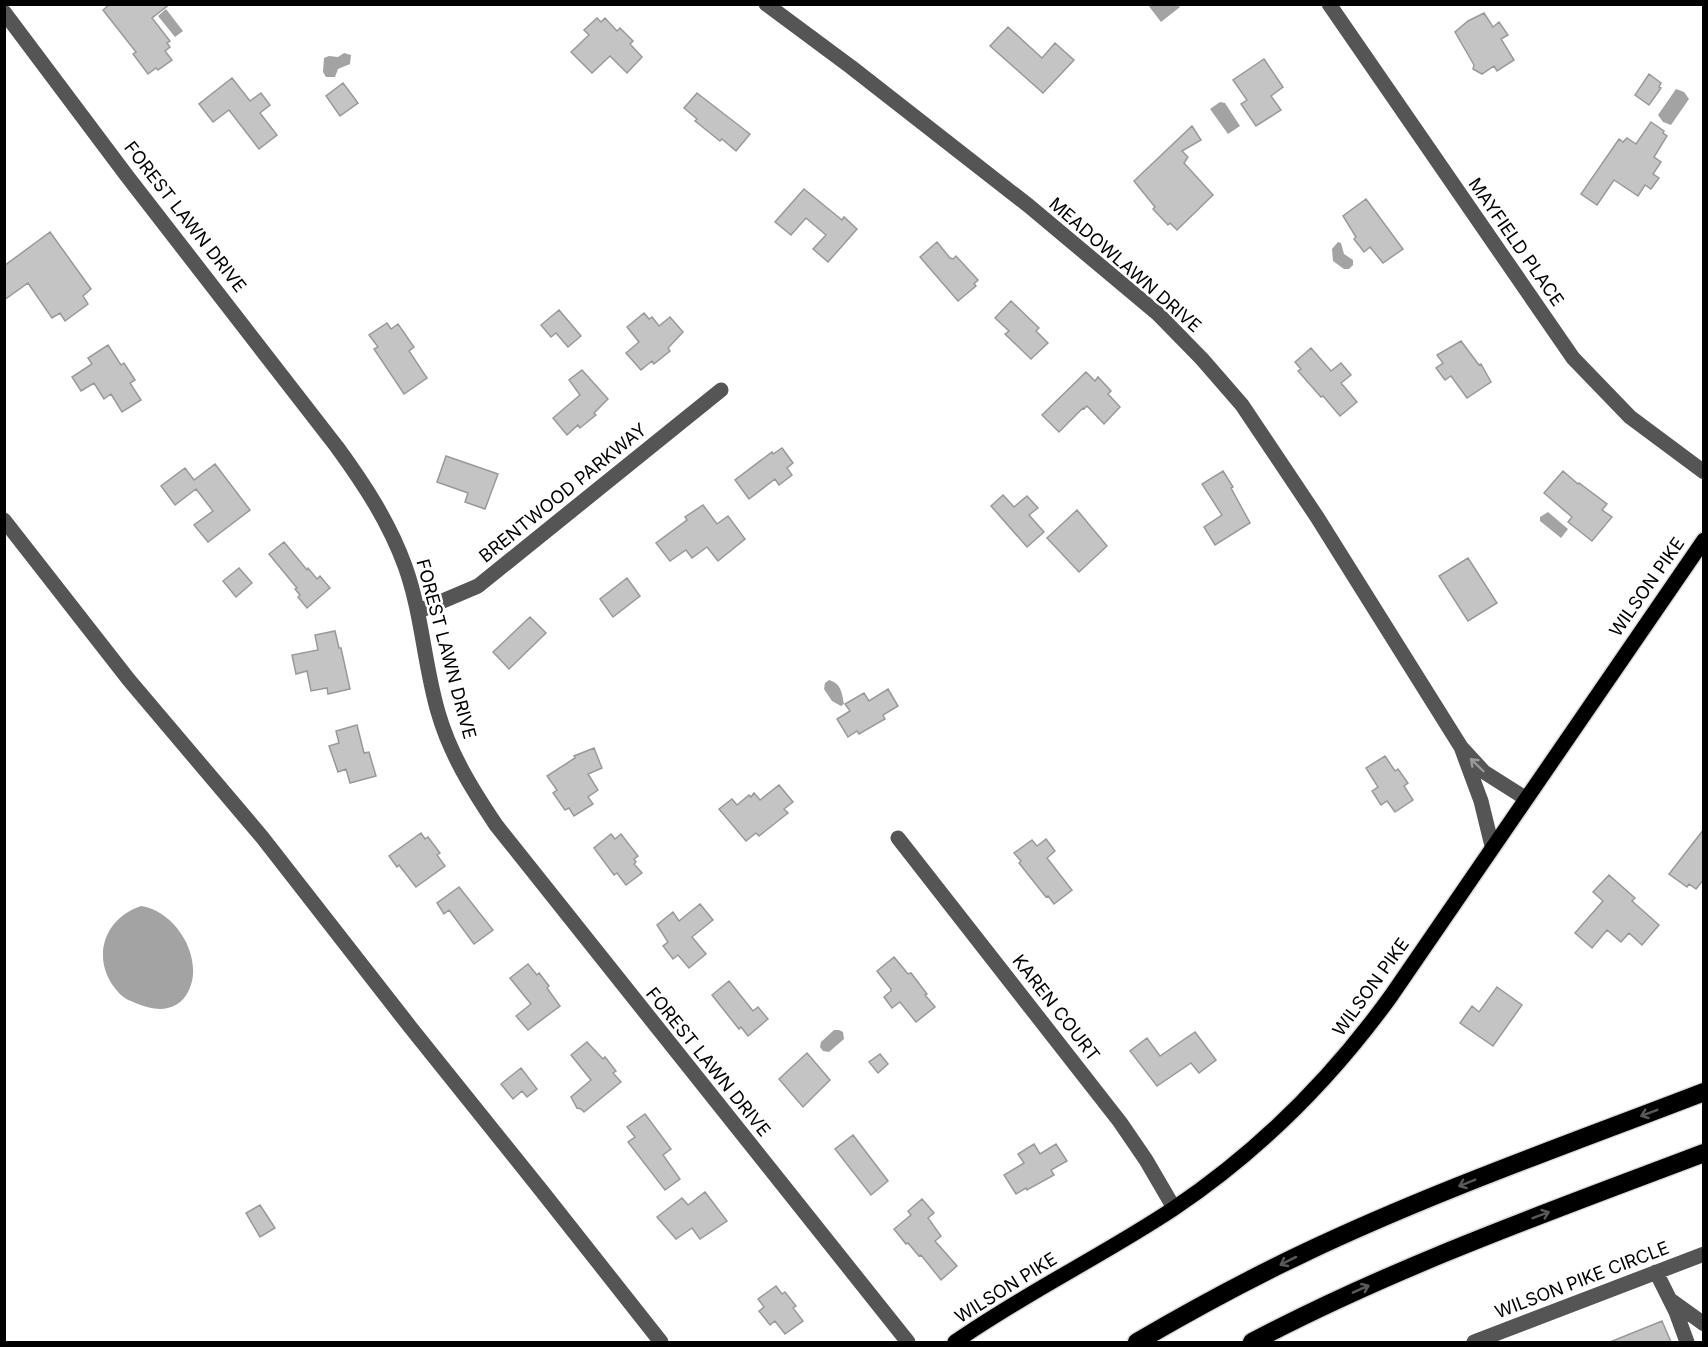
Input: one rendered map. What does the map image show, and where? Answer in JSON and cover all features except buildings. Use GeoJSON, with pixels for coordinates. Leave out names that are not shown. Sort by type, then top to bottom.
{"type":"FeatureCollection","features":[{"type":"Feature","properties":{"kind":"highway"},"geometry":{"type":"LineString","coordinates":[[1137,1342],[1221,1295],[1302,1254],[1527,1160],[1704,1092]]}},
{"type":"Feature","properties":{"kind":"highway"},"geometry":{"type":"LineString","coordinates":[[1252,1342],[1328,1304],[1412,1267],[1704,1153]]}},
{"type":"Feature","properties":{"kind":"main road","name":"WILSON PIKE"},"geometry":{"type":"LineString","coordinates":[[956,1342],[1174,1208],[1258,1144],[1302,1102],[1347,1053],[1391,996],[1704,540]]}},
{"type":"Feature","properties":{"kind":"street","name":"MEADOWLAWN DRIVE"},"geometry":{"type":"LineString","coordinates":[[766,4],[1029,206],[1158,314],[1202,359],[1242,405],[1317,517],[1461,747],[1484,772],[1526,798]]}},
{"type":"Feature","properties":{"kind":"street","name":"MAYFIELD PLACE"},"geometry":{"type":"LineString","coordinates":[[1329,4],[1573,358],[1630,417],[1704,472]]}},
{"type":"Feature","properties":{"kind":"street","name":"FOREST LAWN DRIVE"},"geometry":{"type":"LineString","coordinates":[[4,12],[127,176],[337,447],[367,490],[399,552],[419,611],[433,691],[452,752],[481,803],[522,860],[908,1342]]}},
{"type":"Feature","properties":{"kind":"street","name":"BRENTWOOD PARKWAY"},"geometry":{"type":"LineString","coordinates":[[419,611],[478,586],[721,390]]}},
{"type":"Feature","properties":{"kind":"street"},"geometry":{"type":"LineString","coordinates":[[4,520],[129,680],[262,837],[661,1342]]}},
{"type":"Feature","properties":{"kind":"street","name":"MEADOWLAWN DRIVE"},"geometry":{"type":"LineString","coordinates":[[1461,747],[1483,808],[1492,846]]}},
{"type":"Feature","properties":{"kind":"street","name":"KAREN COURT"},"geometry":{"type":"LineString","coordinates":[[898,838],[1120,1122],[1146,1160],[1174,1208]]}},
{"type":"Feature","properties":{"kind":"street","name":"WILSON PIKE CIRCLE"},"geometry":{"type":"LineString","coordinates":[[1474,1342],[1704,1254]]}},
{"type":"Feature","properties":{"kind":"street"},"geometry":{"type":"LineString","coordinates":[[1656,1272],[1687,1342]]}},
{"type":"Feature","properties":{"kind":"street"},"geometry":{"type":"LineString","coordinates":[[1669,1300],[1704,1324]]}},
{"type":"Feature","properties":{"kind":"shaded area"},"geometry":{"type":"Polygon","coordinates":[[[1148,5],[1178,5],[1180,7],[1161,22],[1148,5]]]}},
{"type":"Feature","properties":{"kind":"shaded area"},"geometry":{"type":"Polygon","coordinates":[[[166,9],[183,31],[175,37],[158,16],[166,9]]]}},
{"type":"Feature","properties":{"kind":"shaded area"},"geometry":{"type":"Polygon","coordinates":[[[344,53],[351,55],[350,64],[338,69],[335,77],[326,77],[323,72],[324,58],[338,57],[344,53]]]}},
{"type":"Feature","properties":{"kind":"shaded area"},"geometry":{"type":"Polygon","coordinates":[[[1676,89],[1684,92],[1689,99],[1671,125],[1663,122],[1658,115],[1676,89]]]}},
{"type":"Feature","properties":{"kind":"shaded area"},"geometry":{"type":"Polygon","coordinates":[[[1220,102],[1225,103],[1240,126],[1228,134],[1210,109],[1220,102]]]}},
{"type":"Feature","properties":{"kind":"shaded area"},"geometry":{"type":"Polygon","coordinates":[[[1338,242],[1341,243],[1344,254],[1353,260],[1353,265],[1349,269],[1344,269],[1333,261],[1332,249],[1338,242]]]}},
{"type":"Feature","properties":{"kind":"shaded area"},"geometry":{"type":"Polygon","coordinates":[[[1548,512],[1568,529],[1561,538],[1540,521],[1540,517],[1548,512]]]}},
{"type":"Feature","properties":{"kind":"shaded area"},"geometry":{"type":"Polygon","coordinates":[[[829,680],[836,683],[840,689],[844,704],[841,706],[832,701],[824,689],[825,683],[829,680]]]}},
{"type":"Feature","properties":{"kind":"shaded area"},"geometry":{"type":"Polygon","coordinates":[[[141,906],[154,910],[176,926],[190,951],[193,977],[189,990],[179,1003],[167,1008],[145,1007],[125,998],[110,981],[105,968],[104,943],[109,931],[128,912],[141,906]]]}},
{"type":"Feature","properties":{"kind":"shaded area"},"geometry":{"type":"Polygon","coordinates":[[[834,1030],[843,1032],[844,1039],[829,1052],[823,1051],[820,1047],[821,1042],[834,1030]]]}}]}
